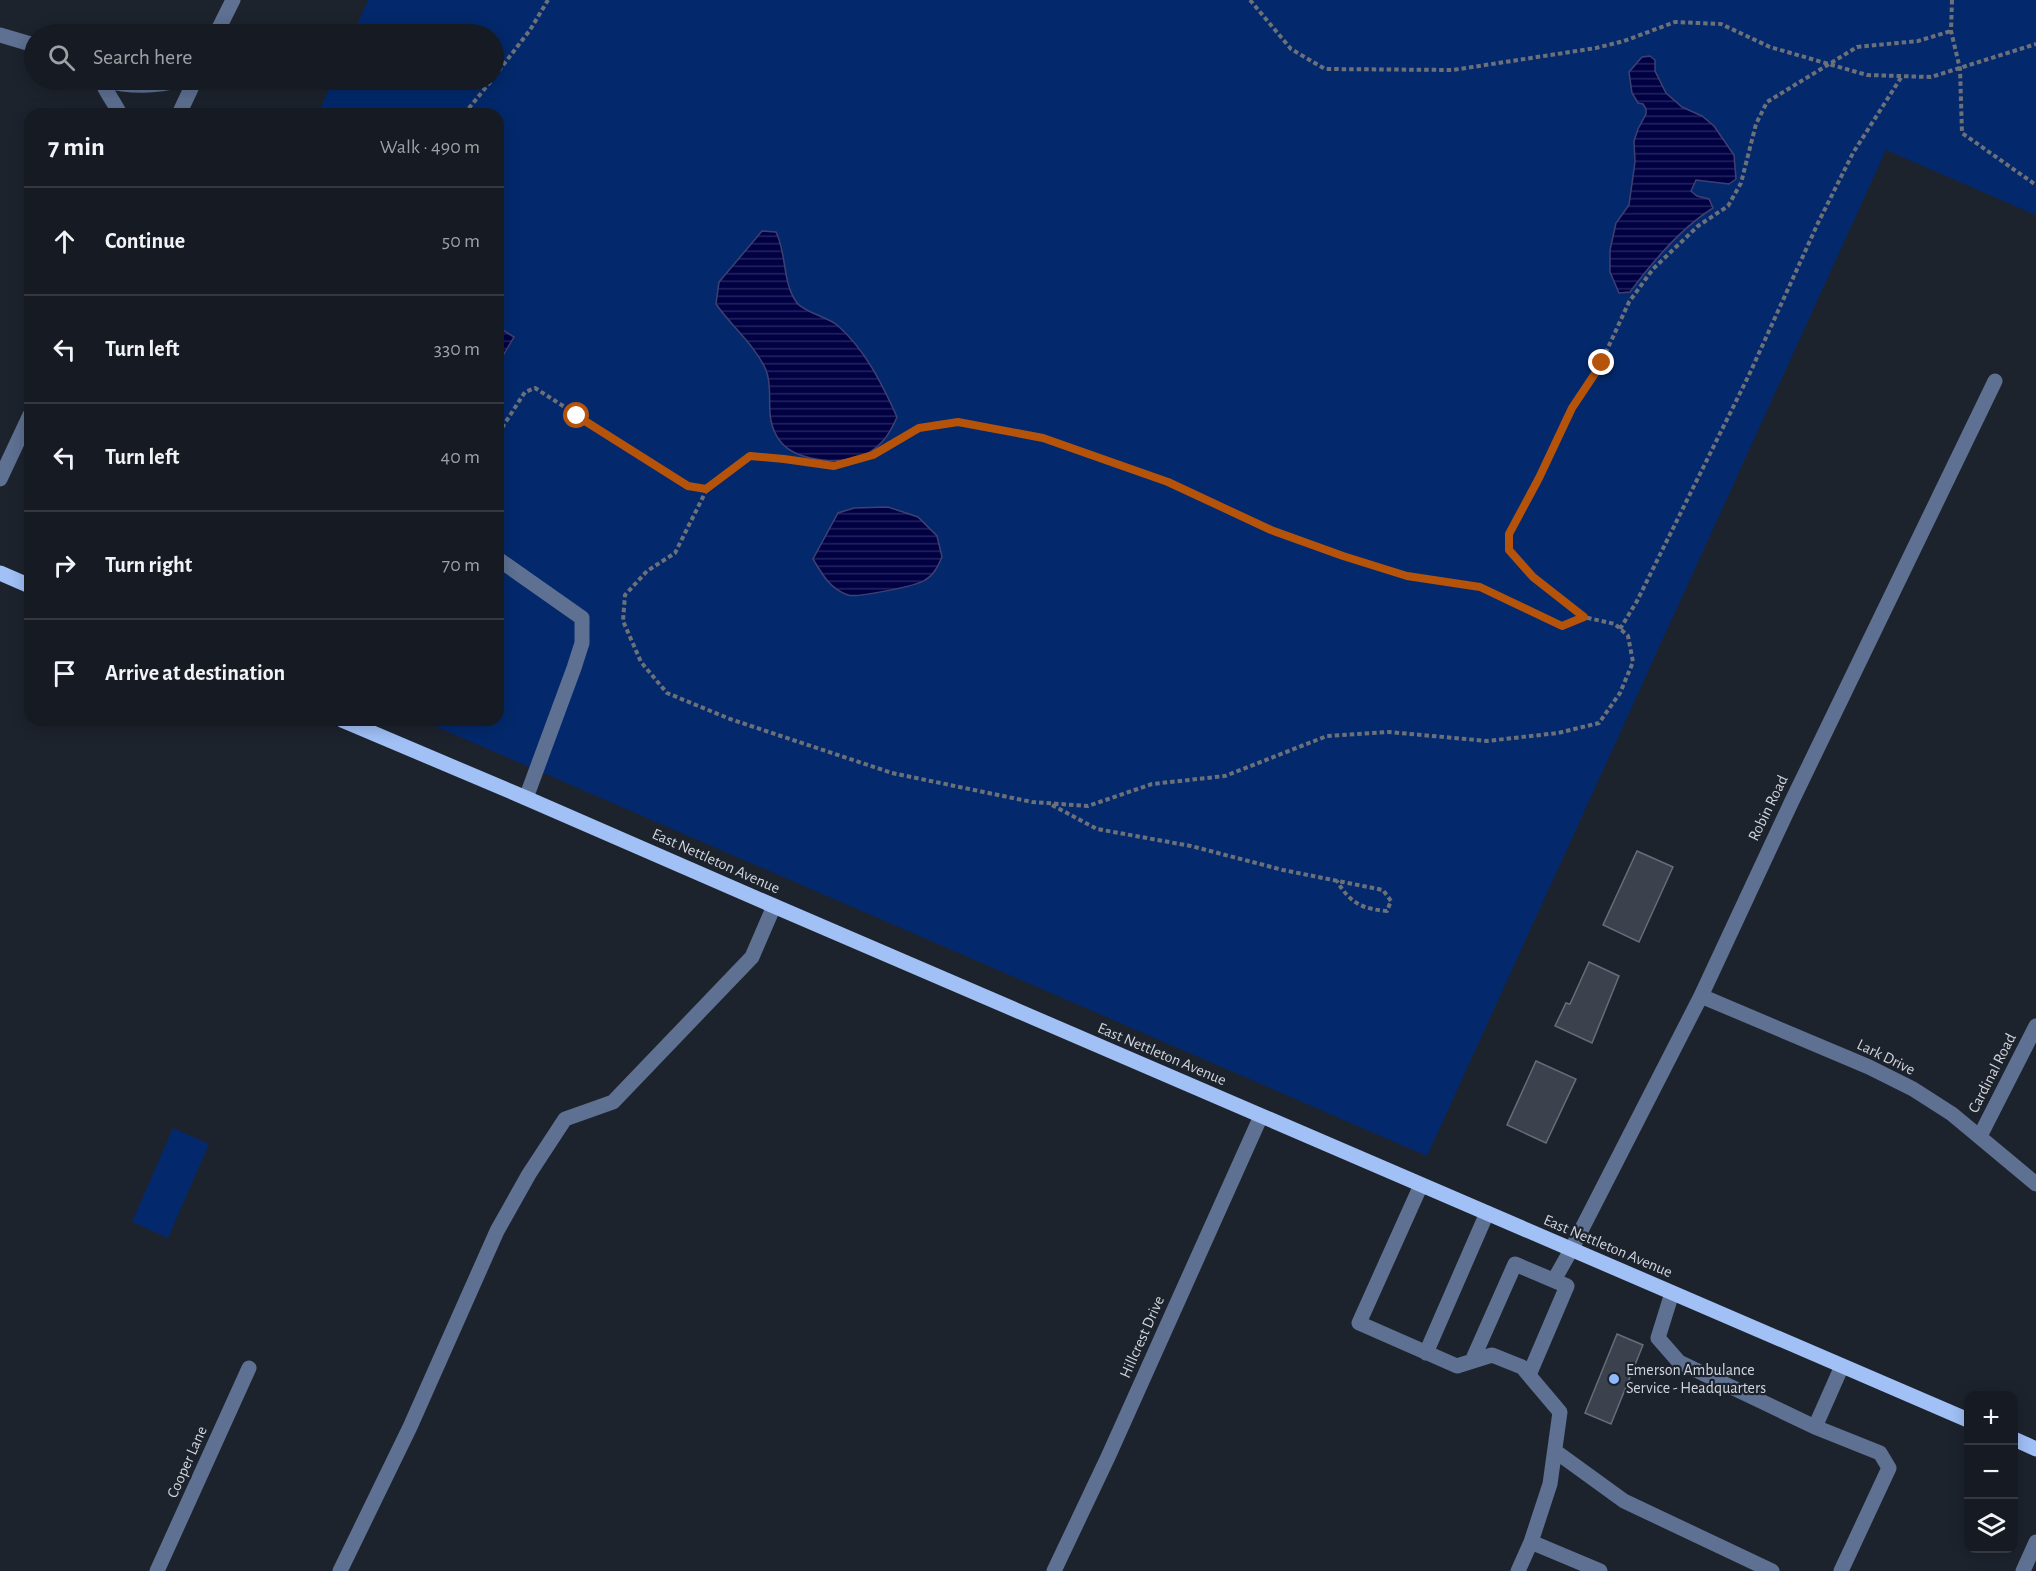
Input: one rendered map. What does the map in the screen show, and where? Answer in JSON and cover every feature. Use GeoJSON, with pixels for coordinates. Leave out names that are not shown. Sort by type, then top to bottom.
{"type":"FeatureCollection","features":[{"type":"Feature","properties":{"kind":"main road"},"geometry":{"type":"LineString","coordinates":[[0,573],[24,583]]}},
{"type":"Feature","properties":{"kind":"main road","name":"East Nettleton Avenue"},"geometry":{"type":"LineString","coordinates":[[356,726],[1964,1418]]}},
{"type":"Feature","properties":{"kind":"main road"},"geometry":{"type":"LineString","coordinates":[[2018,1441],[2036,1449]]}},
{"type":"Feature","properties":{"kind":"street"},"geometry":{"type":"LineString","coordinates":[[221,24],[233,0]]}},
{"type":"Feature","properties":{"kind":"street"},"geometry":{"type":"LineString","coordinates":[[0,35],[24,42]]}},
{"type":"Feature","properties":{"kind":"street"},"geometry":{"type":"LineString","coordinates":[[106,90],[117,108]]}},
{"type":"Feature","properties":{"kind":"street"},"geometry":{"type":"LineString","coordinates":[[182,108],[190,90]]}},
{"type":"Feature","properties":{"kind":"street","name":"Robin Road"},"geometry":{"type":"LineString","coordinates":[[1554,1280],[1701,996],[1791,803],[1995,381]]}},
{"type":"Feature","properties":{"kind":"street"},"geometry":{"type":"LineString","coordinates":[[0,479],[24,428]]}},
{"type":"Feature","properties":{"kind":"street"},"geometry":{"type":"LineString","coordinates":[[504,563],[582,618],[582,643],[526,798]]}},
{"type":"Feature","properties":{"kind":"street"},"geometry":{"type":"LineString","coordinates":[[340,1571],[410,1427],[497,1231],[529,1174],[565,1119],[613,1102],[752,957],[774,906]]}},
{"type":"Feature","properties":{"kind":"street","name":"Lark Drive"},"geometry":{"type":"LineString","coordinates":[[1701,996],[1869,1067],[1913,1089],[1952,1114],[2036,1184]]}},
{"type":"Feature","properties":{"kind":"street","name":"Cardinal Road"},"geometry":{"type":"LineString","coordinates":[[1980,1136],[2036,1026]]}},
{"type":"Feature","properties":{"kind":"street","name":"Hillcrest Drive"},"geometry":{"type":"LineString","coordinates":[[1054,1571],[1108,1457],[1261,1116]]}},
{"type":"Feature","properties":{"kind":"street"},"geometry":{"type":"LineString","coordinates":[[1421,1185],[1359,1323],[1457,1366],[1492,1355],[1522,1367],[1560,1412],[1550,1484],[1531,1542],[1518,1571]]}},
{"type":"Feature","properties":{"kind":"street"},"geometry":{"type":"LineString","coordinates":[[1426,1353],[1487,1213]]}},
{"type":"Feature","properties":{"kind":"street"},"geometry":{"type":"LineString","coordinates":[[1472,1361],[1515,1264],[1567,1286],[1529,1376]]}},
{"type":"Feature","properties":{"kind":"street"},"geometry":{"type":"LineString","coordinates":[[1672,1293],[1658,1338],[1679,1362],[1815,1426],[1880,1453],[1888,1468],[1840,1571]]}},
{"type":"Feature","properties":{"kind":"street"},"geometry":{"type":"LineString","coordinates":[[1815,1426],[1842,1366]]}},
{"type":"Feature","properties":{"kind":"street","name":"Cooper Lane"},"geometry":{"type":"LineString","coordinates":[[157,1571],[249,1368]]}},
{"type":"Feature","properties":{"kind":"street"},"geometry":{"type":"LineString","coordinates":[[1555,1451],[1624,1501],[1772,1571]]}},
{"type":"Feature","properties":{"kind":"street"},"geometry":{"type":"LineString","coordinates":[[1531,1542],[1580,1567],[1600,1571]]}},
{"type":"Feature","properties":{"kind":"street"},"geometry":{"type":"LineString","coordinates":[[2023,1571],[2036,1542]]}},
{"type":"Feature","properties":{"kind":"path"},"geometry":{"type":"LineString","coordinates":[[504,64],[531,30],[548,0]]}},
{"type":"Feature","properties":{"kind":"path"},"geometry":{"type":"LineString","coordinates":[[1250,0],[1291,49],[1325,69],[1453,70],[1596,48],[1624,41],[1675,22],[1721,24],[1770,47],[1867,75],[1931,77],[2036,44]]}},
{"type":"Feature","properties":{"kind":"path"},"geometry":{"type":"LineString","coordinates":[[1952,0],[1951,31],[1960,69],[1962,134],[2036,185]]}},
{"type":"Feature","properties":{"kind":"path"},"geometry":{"type":"LineString","coordinates":[[1584,617],[1562,626],[1480,587],[1407,576],[1271,530],[1168,482],[1043,438],[958,422],[919,428],[873,455],[834,466],[750,456],[706,489],[675,553],[647,571],[625,595],[622,621],[640,662],[667,693],[730,719],[892,772],[1032,802],[1088,806],[1152,784],[1225,776],[1327,736],[1389,732],[1487,741],[1558,733],[1599,723],[1620,693],[1633,662],[1628,636],[1615,624],[1584,617],[1533,577],[1509,550],[1509,534],[1572,408],[1602,363],[1629,302],[1653,269],[1698,225],[1728,206],[1741,183],[1756,124],[1767,102],[1857,47],[1918,41],[1951,31]]}},
{"type":"Feature","properties":{"kind":"path"},"geometry":{"type":"LineString","coordinates":[[1620,629],[1637,601],[1749,375],[1813,234],[1853,153],[1902,76]]}},
{"type":"Feature","properties":{"kind":"path"},"geometry":{"type":"LineString","coordinates":[[469,108],[483,90]]}},
{"type":"Feature","properties":{"kind":"path"},"geometry":{"type":"LineString","coordinates":[[504,425],[525,392],[535,388],[688,486],[706,489]]}},
{"type":"Feature","properties":{"kind":"path"},"geometry":{"type":"LineString","coordinates":[[1048,803],[1097,829],[1191,846],[1383,890],[1391,901],[1387,911],[1369,909],[1347,897],[1337,881]]}},
{"type":"Feature","properties":{"kind":"shaded area"},"geometry":{"type":"Polygon","coordinates":[[[368,0],[2036,0],[2036,215],[1886,150],[1427,1156],[435,726],[504,726],[504,108],[321,108],[329,90],[504,90],[504,24],[357,24],[368,0]]]}},
{"type":"Feature","properties":{"kind":"shaded area"},"geometry":{"type":"Polygon","coordinates":[[[1650,56],[1655,60],[1655,71],[1666,93],[1682,107],[1702,116],[1714,126],[1734,155],[1736,179],[1729,184],[1696,180],[1691,191],[1697,196],[1709,199],[1713,208],[1690,225],[1668,246],[1630,292],[1619,293],[1610,272],[1610,250],[1616,223],[1629,205],[1635,162],[1634,141],[1646,114],[1643,104],[1638,103],[1632,93],[1629,72],[1642,57],[1650,56]]]}},
{"type":"Feature","properties":{"kind":"shaded area"},"geometry":{"type":"Polygon","coordinates":[[[762,231],[776,232],[789,287],[797,303],[833,322],[847,334],[872,368],[885,392],[897,417],[890,432],[870,452],[849,459],[810,458],[788,448],[775,432],[771,423],[766,370],[750,344],[716,304],[719,282],[762,231]]]}},
{"type":"Feature","properties":{"kind":"shaded area"},"geometry":{"type":"Polygon","coordinates":[[[504,331],[514,337],[504,354],[504,331]]]}},
{"type":"Feature","properties":{"kind":"shaded area"},"geometry":{"type":"Polygon","coordinates":[[[888,507],[918,517],[937,536],[942,557],[937,567],[928,578],[920,582],[886,591],[848,595],[836,589],[813,559],[838,513],[854,508],[888,507]]]}},
{"type":"Feature","properties":{"kind":"shaded area"},"geometry":{"type":"Polygon","coordinates":[[[173,1128],[209,1144],[168,1238],[132,1222],[173,1128]]]}},
{"type":"Feature","properties":{"kind":"building"},"geometry":{"type":"Polygon","coordinates":[[[1637,851],[1673,867],[1639,942],[1603,925],[1637,851]]]}},
{"type":"Feature","properties":{"kind":"building"},"geometry":{"type":"Polygon","coordinates":[[[1589,962],[1619,976],[1592,1043],[1555,1026],[1566,1003],[1570,1004],[1589,962]]]}},
{"type":"Feature","properties":{"kind":"building"},"geometry":{"type":"Polygon","coordinates":[[[1536,1061],[1576,1079],[1546,1143],[1507,1125],[1536,1061]]]}},
{"type":"Feature","properties":{"kind":"building","name":"Emerson Ambulance Service - Headquarters"},"geometry":{"type":"Polygon","coordinates":[[[1617,1334],[1643,1345],[1611,1424],[1585,1413],[1617,1334]]]}},
{"type":"Feature","properties":{"kind":"place","name":"Emerson Ambulance Service - Headquarters"},"geometry":{"type":"Point","coordinates":[1614,1379]}},
{"type":"Feature","properties":{"kind":"route"},"geometry":{"type":"LineString","coordinates":[[577,416],[688,486],[706,489],[750,456],[834,466],[873,455],[919,428],[958,422],[1043,438],[1168,482],[1271,530],[1407,576],[1480,587],[1562,626],[1584,617],[1533,577],[1509,550],[1509,534],[1572,408],[1602,363]]}}]}
